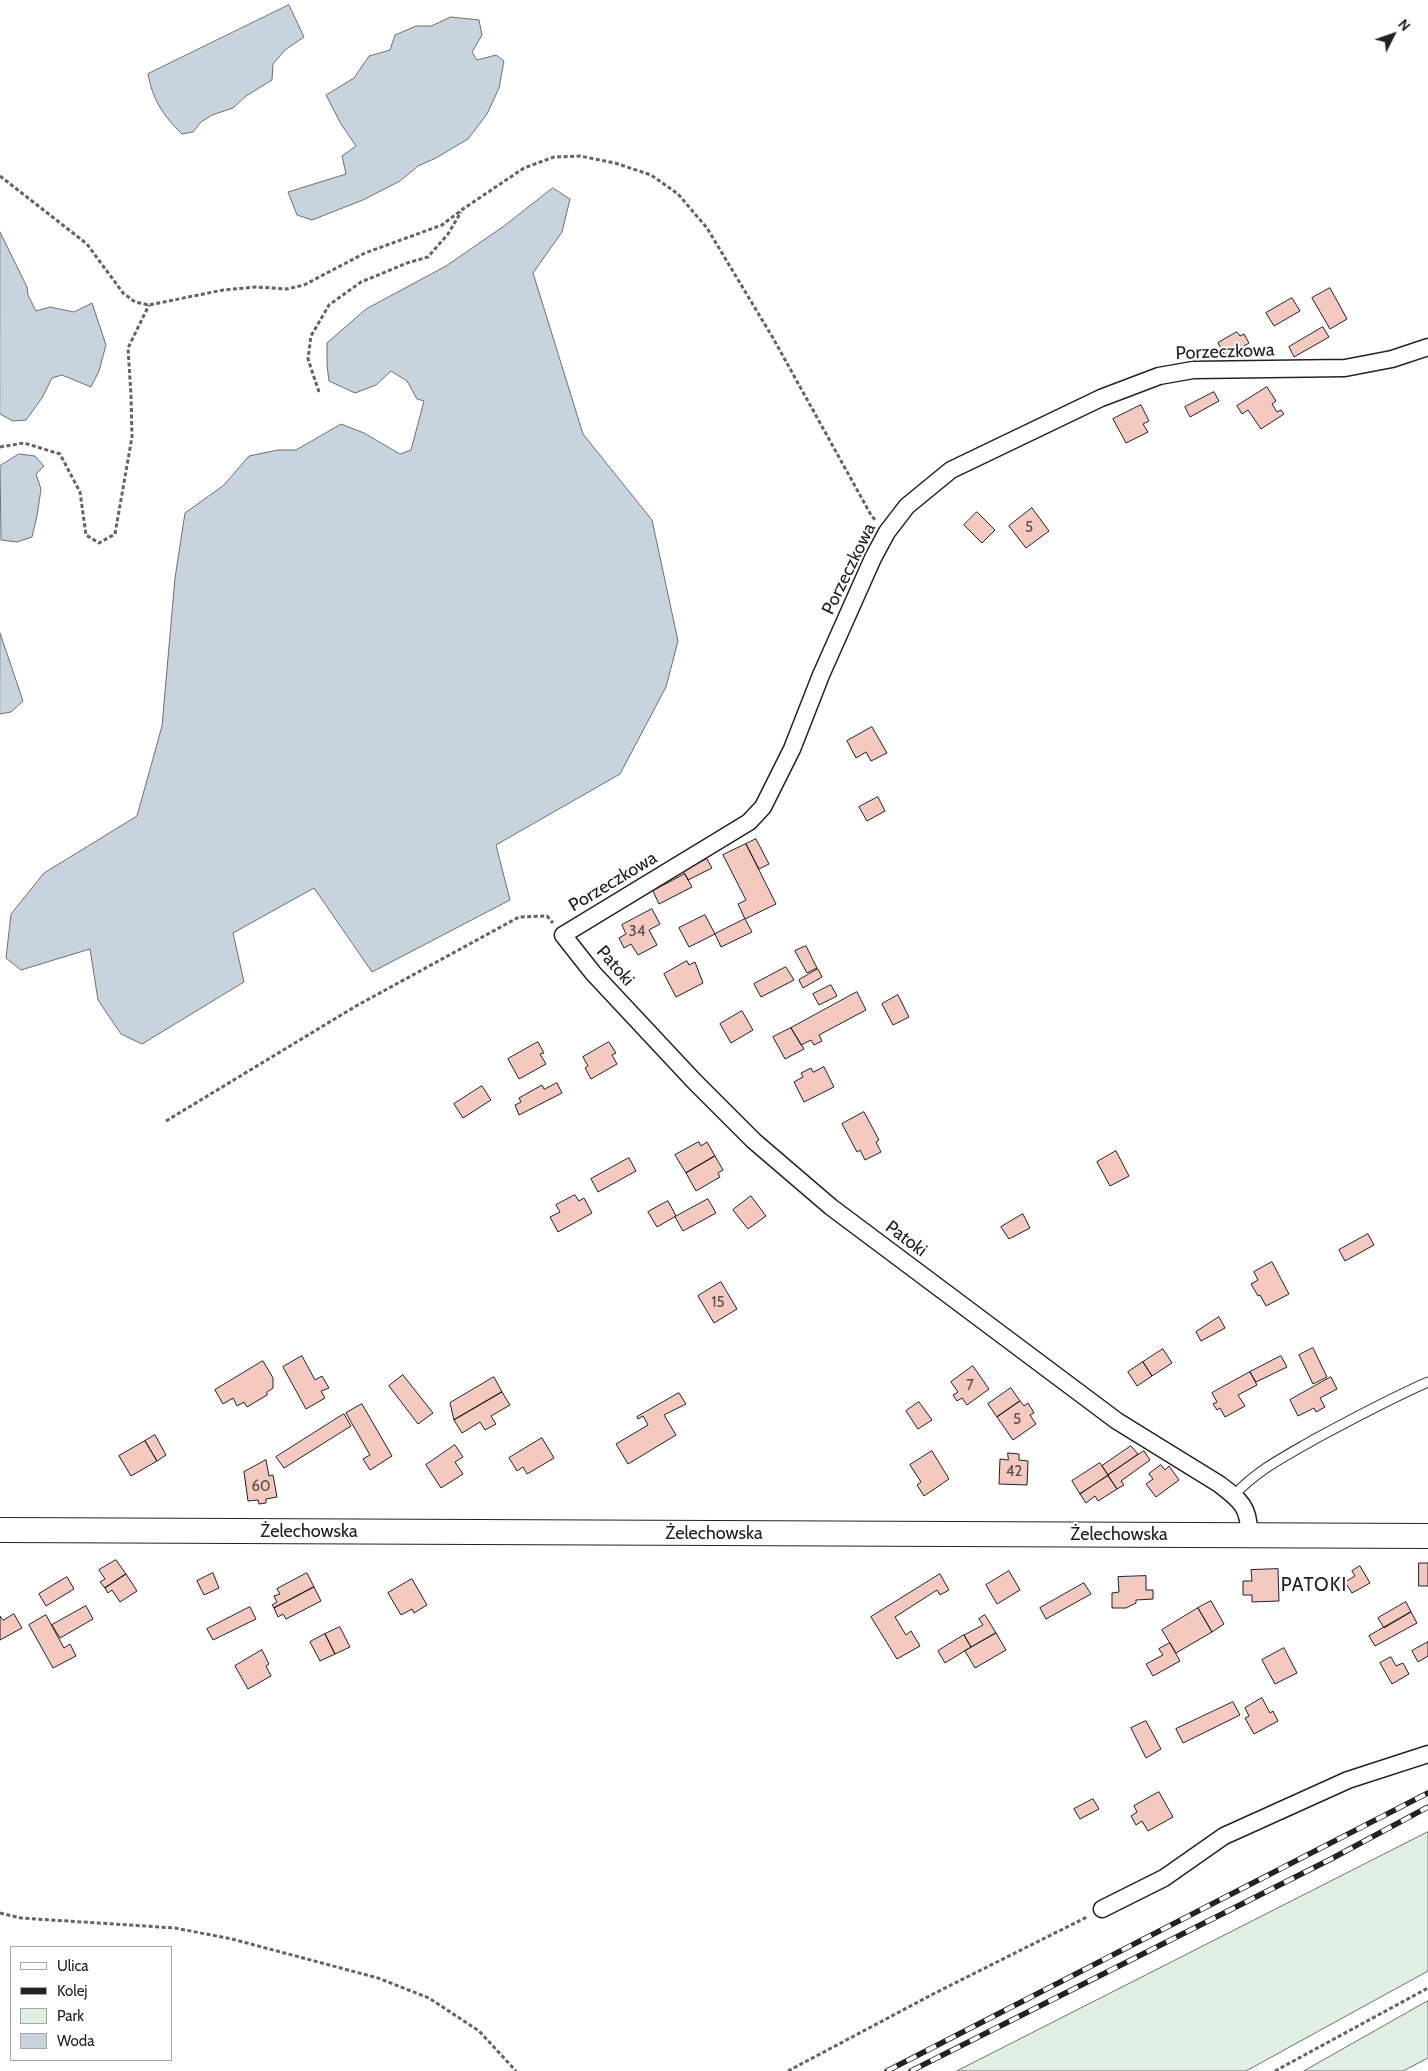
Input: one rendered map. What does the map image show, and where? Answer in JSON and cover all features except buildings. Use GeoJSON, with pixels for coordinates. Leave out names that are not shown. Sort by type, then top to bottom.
{"type":"FeatureCollection","features":[{"type":"Feature","properties":{"kind":"main road","name":"Żelechowska"},"geometry":{"type":"LineString","coordinates":[[0,1530],[1428,1536]]}},
{"type":"Feature","properties":{"kind":"street","name":"Porzeczkowa"},"geometry":{"type":"LineString","coordinates":[[563,935],[749,822],[762,807],[792,750],[821,676],[873,558],[887,532],[907,506],[951,470],[1101,398],[1159,376],[1193,370],[1345,368],[1392,359],[1428,347]]}},
{"type":"Feature","properties":{"kind":"street","name":"Patoki"},"geometry":{"type":"LineString","coordinates":[[563,935],[593,974],[694,1081],[754,1141],[831,1207],[1117,1421],[1234,1495],[1247,1512],[1249,1536]]}},
{"type":"Feature","properties":{"kind":"street"},"geometry":{"type":"LineString","coordinates":[[1102,1909],[1164,1878],[1224,1836],[1348,1780],[1428,1754]]}},
{"type":"Feature","properties":{"kind":"lane"},"geometry":{"type":"LineString","coordinates":[[1234,1495],[1251,1477],[1278,1460],[1386,1400],[1428,1382]]}},
{"type":"Feature","properties":{"kind":"path"},"geometry":{"type":"LineString","coordinates":[[0,176],[87,244],[123,294],[135,302],[149,305],[223,290],[256,287],[287,289],[304,285],[365,253],[442,226],[463,209],[524,168],[554,157],[580,156],[615,163],[651,175],[678,194],[707,228],[773,338],[871,515],[887,532]]}},
{"type":"Feature","properties":{"kind":"path"},"geometry":{"type":"LineString","coordinates":[[319,392],[308,359],[311,336],[329,305],[361,282],[407,262],[428,257],[448,234],[463,209]]}},
{"type":"Feature","properties":{"kind":"path"},"geometry":{"type":"LineString","coordinates":[[0,447],[24,443],[60,454],[80,492],[86,535],[99,543],[115,534],[132,437],[132,395],[128,348],[149,305]]}},
{"type":"Feature","properties":{"kind":"path"},"geometry":{"type":"LineString","coordinates":[[166,1121],[356,1006],[519,917],[547,916],[563,935]]}},
{"type":"Feature","properties":{"kind":"path"},"geometry":{"type":"LineString","coordinates":[[788,2071],[935,1993],[1102,1909]]}},
{"type":"Feature","properties":{"kind":"path"},"geometry":{"type":"LineString","coordinates":[[0,1913],[40,1920],[175,1928],[232,1939],[378,1978],[429,1998],[479,2031],[516,2071]]}},
{"type":"Feature","properties":{"kind":"path"},"geometry":{"type":"LineString","coordinates":[[1275,2071],[1428,1988]]}},
{"type":"Feature","properties":{"kind":"green space"},"geometry":{"type":"Polygon","coordinates":[[[1428,1832],[1428,1971],[1246,2071],[957,2071],[1428,1832]]]}},
{"type":"Feature","properties":{"kind":"green space"},"geometry":{"type":"Polygon","coordinates":[[[1428,2001],[1428,2058],[1403,2071],[1304,2071],[1428,2001]]]}},
{"type":"Feature","properties":{"kind":"water"},"geometry":{"type":"Polygon","coordinates":[[[289,5],[304,37],[285,50],[273,64],[272,80],[246,96],[233,108],[212,115],[201,122],[193,132],[182,134],[160,107],[152,92],[148,74],[289,5]]]}},
{"type":"Feature","properties":{"kind":"water"},"geometry":{"type":"Polygon","coordinates":[[[451,17],[479,20],[482,35],[472,52],[477,60],[496,55],[504,61],[499,88],[487,114],[468,139],[436,158],[418,166],[400,181],[363,200],[312,220],[297,215],[288,192],[346,174],[342,156],[356,146],[341,124],[326,95],[354,78],[369,56],[390,50],[395,35],[416,26],[431,26],[451,17]]]}},
{"type":"Feature","properties":{"kind":"water"},"geometry":{"type":"Polygon","coordinates":[[[553,188],[570,199],[562,232],[533,273],[583,434],[652,520],[678,641],[666,687],[620,774],[496,845],[510,900],[372,972],[314,888],[233,933],[244,982],[142,1044],[121,1034],[98,1000],[90,949],[21,970],[6,958],[11,914],[44,873],[137,816],[162,726],[175,578],[185,513],[224,485],[249,456],[278,450],[296,450],[341,424],[364,433],[400,454],[411,450],[424,401],[417,399],[407,381],[391,371],[376,385],[355,393],[329,381],[327,343],[366,309],[446,266],[504,226],[553,188]]]}},
{"type":"Feature","properties":{"kind":"water"},"geometry":{"type":"Polygon","coordinates":[[[0,232],[27,287],[28,295],[36,311],[50,307],[74,312],[92,303],[106,345],[99,371],[91,387],[62,375],[52,378],[42,398],[26,420],[13,421],[0,414],[0,232]]]}},
{"type":"Feature","properties":{"kind":"water"},"geometry":{"type":"Polygon","coordinates":[[[19,454],[35,456],[44,466],[36,474],[41,489],[32,537],[17,542],[1,540],[0,466],[19,454]]]}},
{"type":"Feature","properties":{"kind":"water"},"geometry":{"type":"Polygon","coordinates":[[[0,633],[23,701],[11,712],[0,714],[0,633]]]}},
{"type":"Feature","properties":{"kind":"railway"},"geometry":{"type":"LineString","coordinates":[[887,2071],[1428,1793]]}},
{"type":"Feature","properties":{"kind":"railway"},"geometry":{"type":"LineString","coordinates":[[911,2071],[1331,1859],[1428,1807]]}},
{"type":"Feature","properties":{"kind":"district","name":"PATOKI"},"geometry":{"type":"Point","coordinates":[1314,1585]}}]}
